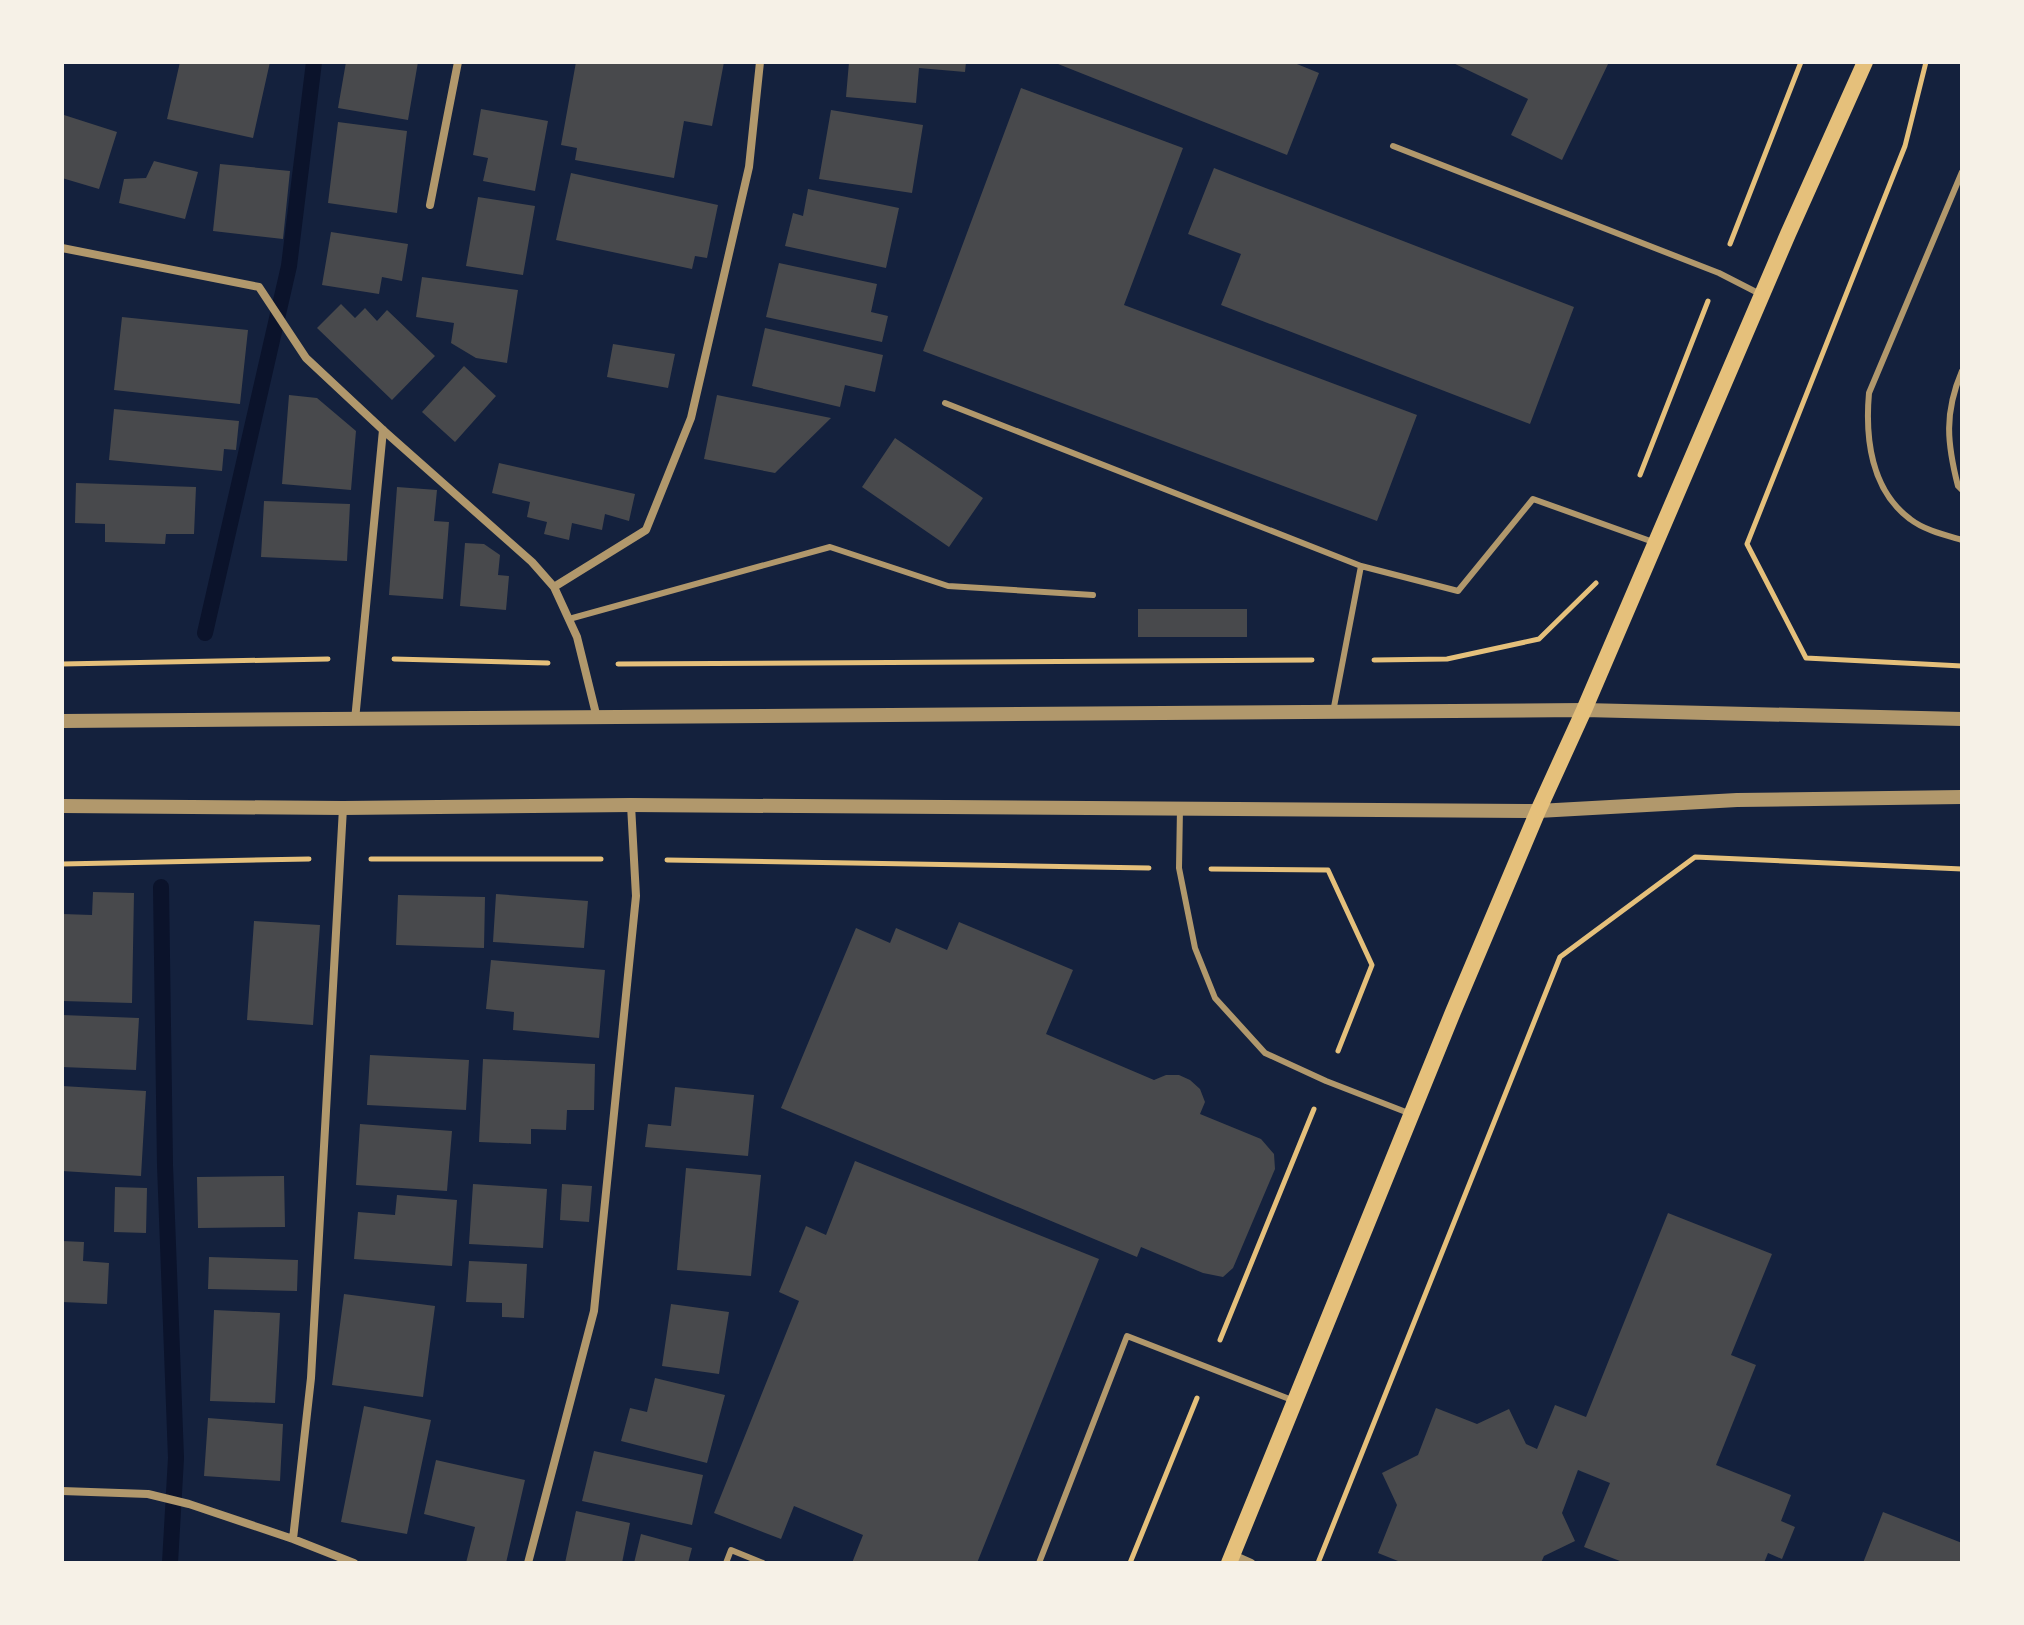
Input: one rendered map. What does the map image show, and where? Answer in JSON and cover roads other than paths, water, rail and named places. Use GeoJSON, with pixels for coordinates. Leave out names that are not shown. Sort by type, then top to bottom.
{"type":"FeatureCollection","features":[{"type":"Feature","properties":{"kind":"main road"},"geometry":{"type":"LineString","coordinates":[[1231,1559],[1538,811],[1865,62]]}},
{"type":"Feature","properties":{"kind":"street"},"geometry":{"type":"LineString","coordinates":[[430,205],[458,62]]}},
{"type":"Feature","properties":{"kind":"street"},"geometry":{"type":"LineString","coordinates":[[554,587],[646,530],[691,418],[749,167],[760,62]]}},
{"type":"Feature","properties":{"kind":"street"},"geometry":{"type":"LineString","coordinates":[[62,248],[259,287],[306,358],[532,562],[554,587],[585,664],[597,718]]}},
{"type":"Feature","properties":{"kind":"street"},"geometry":{"type":"LineString","coordinates":[[355,720],[383,430]]}},
{"type":"Feature","properties":{"kind":"street"},"geometry":{"type":"LineString","coordinates":[[62,721],[1584,710],[1962,719]]}},
{"type":"Feature","properties":{"kind":"street"},"geometry":{"type":"LineString","coordinates":[[62,806],[343,808],[631,805],[1538,811],[1737,800],[1962,799]]}},
{"type":"Feature","properties":{"kind":"street"},"geometry":{"type":"LineString","coordinates":[[528,1563],[594,1311],[636,896],[631,805]]}},
{"type":"Feature","properties":{"kind":"street"},"geometry":{"type":"LineString","coordinates":[[293,1539],[311,1378],[343,808]]}},
{"type":"Feature","properties":{"kind":"street"},"geometry":{"type":"LineString","coordinates":[[62,1491],[148,1494],[189,1504],[354,1563]]}},
{"type":"Feature","properties":{"kind":"street"},"geometry":{"type":"LineString","coordinates":[[1231,1559],[1251,1563]]}},
{"type":"Feature","properties":{"kind":"lane"},"geometry":{"type":"LineString","coordinates":[[1393,146],[1719,273],[1761,295]]}},
{"type":"Feature","properties":{"kind":"lane"},"geometry":{"type":"LineString","coordinates":[[1962,172],[1869,393],[1867,423],[1873,461],[1886,495],[1911,520],[1962,540]]}},
{"type":"Feature","properties":{"kind":"lane"},"geometry":{"type":"LineString","coordinates":[[1962,371],[1948,423],[1949,450],[1958,486],[1962,490]]}},
{"type":"Feature","properties":{"kind":"lane"},"geometry":{"type":"LineString","coordinates":[[945,403],[1361,566],[1458,591],[1533,499],[1656,543]]}},
{"type":"Feature","properties":{"kind":"lane"},"geometry":{"type":"LineString","coordinates":[[569,619],[830,547],[948,586],[1093,595]]}},
{"type":"Feature","properties":{"kind":"lane"},"geometry":{"type":"LineString","coordinates":[[1333,712],[1361,566]]}},
{"type":"Feature","properties":{"kind":"lane"},"geometry":{"type":"LineString","coordinates":[[1180,808],[1179,868],[1195,948],[1215,998],[1265,1053],[1326,1081],[1412,1114]]}},
{"type":"Feature","properties":{"kind":"lane"},"geometry":{"type":"LineString","coordinates":[[1039,1563],[1127,1336],[1295,1401]]}},
{"type":"Feature","properties":{"kind":"lane"},"geometry":{"type":"LineString","coordinates":[[726,1563],[731,1550],[763,1563]]}},
{"type":"Feature","properties":{"kind":"waterway"},"geometry":{"type":"LineString","coordinates":[[205,633],[289,266],[314,62]]}},
{"type":"Feature","properties":{"kind":"waterway"},"geometry":{"type":"LineString","coordinates":[[161,887],[165,1165],[176,1458],[170,1563]]}}]}
